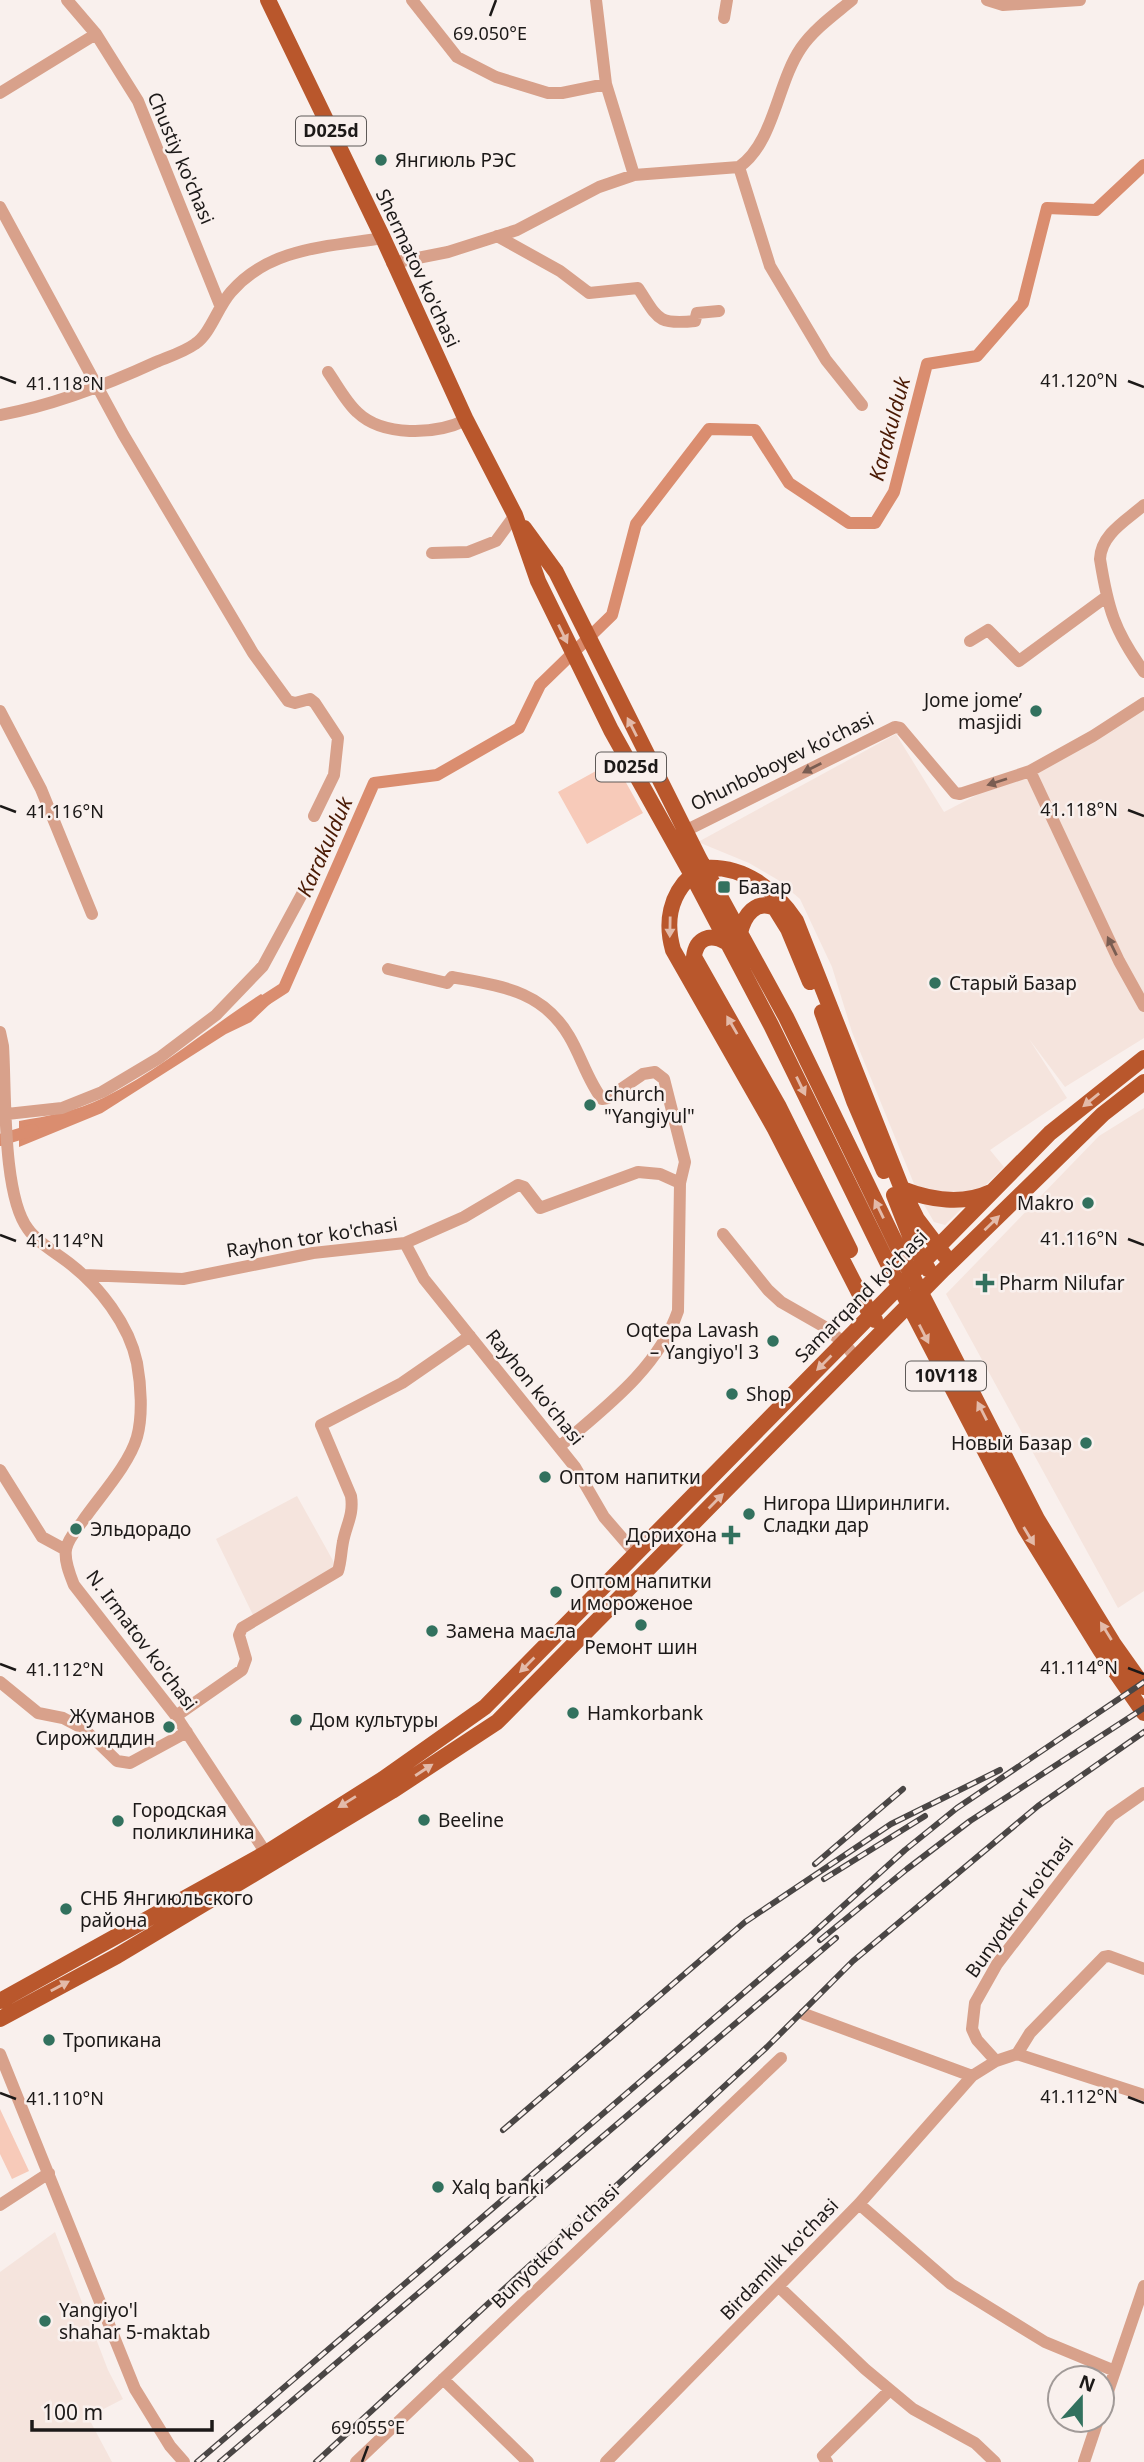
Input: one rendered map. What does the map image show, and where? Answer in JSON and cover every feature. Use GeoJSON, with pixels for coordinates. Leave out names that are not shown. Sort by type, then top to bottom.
{"type":"FeatureCollection","features":[{"type":"Feature","properties":{"kind":"main road","name":"Shermatov ko'chasi"},"geometry":{"type":"LineString","coordinates":[[268,0],[383,238],[466,420],[515,515],[538,581],[590,690]]}},
{"type":"Feature","properties":{"kind":"main road","name":"Shermatov ko'chasi"},"geometry":{"type":"LineString","coordinates":[[515,515],[556,572],[609,681]]}},
{"type":"Feature","properties":{"kind":"main road"},"geometry":{"type":"LineString","coordinates":[[590,690],[609,681]]}},
{"type":"Feature","properties":{"kind":"main road","name":"D025d"},"geometry":{"type":"LineString","coordinates":[[609,681],[685,831],[698,872]]}},
{"type":"Feature","properties":{"kind":"main road","name":"D025d"},"geometry":{"type":"LineString","coordinates":[[590,690],[698,872]]}},
{"type":"Feature","properties":{"kind":"main road"},"geometry":{"type":"LineString","coordinates":[[890,1324],[875,1310],[673,950],[669,926],[672,905],[677,891],[698,872],[723,868],[757,881],[778,898],[796,920],[902,1189],[917,1219],[937,1249],[951,1263]]}},
{"type":"Feature","properties":{"kind":"main road","name":"10V118"},"geometry":{"type":"LineString","coordinates":[[698,872],[740,933],[786,1017],[903,1258],[1037,1519],[1113,1643],[1144,1687]]}},
{"type":"Feature","properties":{"kind":"main road","name":"10V118"},"geometry":{"type":"LineString","coordinates":[[698,872],[726,942],[771,1025],[891,1270],[1025,1528],[1101,1651],[1144,1713]]}},
{"type":"Feature","properties":{"kind":"main road"},"geometry":{"type":"LineString","coordinates":[[740,933],[748,914],[758,906],[772,906],[782,916],[816,996],[854,1101],[923,1263],[935,1278]]}},
{"type":"Feature","properties":{"kind":"main road"},"geometry":{"type":"LineString","coordinates":[[726,942],[712,937],[701,939],[695,948],[694,957],[779,1107],[870,1289],[875,1310]]}},
{"type":"Feature","properties":{"kind":"main road","name":"Samarqand ko'chasi"},"geometry":{"type":"LineString","coordinates":[[0,2001],[266,1853],[383,1779],[485,1707],[1050,1133],[1144,1058]]}},
{"type":"Feature","properties":{"kind":"main road","name":"Samarqand ko'chasi"},"geometry":{"type":"LineString","coordinates":[[0,2019],[129,1949],[393,1791],[497,1722],[935,1278],[1103,1114],[1144,1082]]}},
{"type":"Feature","properties":{"kind":"main road"},"geometry":{"type":"LineString","coordinates":[[902,1189],[940,1200],[980,1197],[993,1191]]}},
{"type":"Feature","properties":{"kind":"street","name":"Chustiy ko'chasi"},"geometry":{"type":"LineString","coordinates":[[66,0],[96,34],[138,102],[220,305]]}},
{"type":"Feature","properties":{"kind":"street"},"geometry":{"type":"LineString","coordinates":[[412,0],[457,57],[496,77],[548,93],[562,93],[606,84]]}},
{"type":"Feature","properties":{"kind":"street"},"geometry":{"type":"LineString","coordinates":[[596,0],[606,84],[634,174]]}},
{"type":"Feature","properties":{"kind":"street"},"geometry":{"type":"LineString","coordinates":[[724,18],[727,0]]}},
{"type":"Feature","properties":{"kind":"street"},"geometry":{"type":"LineString","coordinates":[[393,263],[448,252],[517,230],[599,187],[634,174],[739,167],[750,160],[760,144],[788,71],[801,48],[818,28],[852,0]]}},
{"type":"Feature","properties":{"kind":"street"},"geometry":{"type":"LineString","coordinates":[[987,0],[1003,5],[1080,0]]}},
{"type":"Feature","properties":{"kind":"street"},"geometry":{"type":"LineString","coordinates":[[0,93],[96,34]]}},
{"type":"Feature","properties":{"kind":"street"},"geometry":{"type":"LineString","coordinates":[[739,167],[770,266],[826,360],[862,405]]}},
{"type":"Feature","properties":{"kind":"street"},"geometry":{"type":"LineString","coordinates":[[0,207],[98,388],[253,653],[288,701],[295,703],[310,699],[338,738],[334,775],[314,816]]}},
{"type":"Feature","properties":{"kind":"street"},"geometry":{"type":"LineString","coordinates":[[497,236],[560,271],[589,293],[638,288],[658,317],[672,324],[695,321],[697,313],[719,312]]}},
{"type":"Feature","properties":{"kind":"street"},"geometry":{"type":"LineString","coordinates":[[0,415],[98,388],[196,344],[210,329],[220,305],[235,287],[267,262],[285,255],[383,238]]}},
{"type":"Feature","properties":{"kind":"street"},"geometry":{"type":"LineString","coordinates":[[328,372],[357,412],[384,429],[419,430],[454,426],[466,420]]}},
{"type":"Feature","properties":{"kind":"street"},"geometry":{"type":"LineString","coordinates":[[1144,505],[1104,542],[1100,559],[1110,612],[1125,645],[1144,672]]}},
{"type":"Feature","properties":{"kind":"street"},"geometry":{"type":"LineString","coordinates":[[432,553],[468,552],[496,541],[515,515]]}},
{"type":"Feature","properties":{"kind":"street"},"geometry":{"type":"LineString","coordinates":[[971,641],[988,630],[1019,661],[1106,597]]}},
{"type":"Feature","properties":{"kind":"street","name":"Ohunboboyev ko'chasi"},"geometry":{"type":"LineString","coordinates":[[685,831],[895,727],[900,728],[956,793],[960,794],[1030,771],[1093,736],[1144,703]]}},
{"type":"Feature","properties":{"kind":"street"},"geometry":{"type":"LineString","coordinates":[[0,711],[41,789],[92,914]]}},
{"type":"Feature","properties":{"kind":"street"},"geometry":{"type":"LineString","coordinates":[[1030,771],[1119,961],[1144,1006]]}},
{"type":"Feature","properties":{"kind":"street"},"geometry":{"type":"LineString","coordinates":[[3,1115],[62,1108],[102,1092],[159,1058],[255,983],[302,894]]}},
{"type":"Feature","properties":{"kind":"street"},"geometry":{"type":"LineString","coordinates":[[388,969],[447,983],[452,976],[513,989],[532,997],[562,1026],[602,1099],[608,1098],[643,1074],[655,1072],[664,1079],[685,1162],[680,1183],[677,1311],[672,1328],[648,1364],[614,1399],[559,1447]]}},
{"type":"Feature","properties":{"kind":"street"},"geometry":{"type":"LineString","coordinates":[[0,1032],[3,1046],[3,1115],[14,1195],[20,1216],[28,1231],[84,1275],[113,1311],[137,1362],[141,1418],[136,1439],[126,1459],[72,1535],[66,1550],[42,1537],[0,1471]]}},
{"type":"Feature","properties":{"kind":"street","name":"Rayhon tor ko'chasi"},"geometry":{"type":"LineString","coordinates":[[84,1275],[183,1279],[313,1253],[405,1243],[464,1217],[519,1185],[524,1187],[540,1208],[638,1172],[660,1174],[680,1183]]}},
{"type":"Feature","properties":{"kind":"street"},"geometry":{"type":"LineString","coordinates":[[723,1234],[768,1290],[781,1302],[823,1326],[844,1343],[856,1358]]}},
{"type":"Feature","properties":{"kind":"street","name":"Rayhon ko'chasi"},"geometry":{"type":"LineString","coordinates":[[405,1243],[424,1279],[575,1467],[604,1517],[636,1554]]}},
{"type":"Feature","properties":{"kind":"street"},"geometry":{"type":"LineString","coordinates":[[176,1716],[242,1670],[246,1658],[239,1635],[242,1628],[338,1571],[353,1508],[351,1496],[321,1425],[402,1382],[470,1336]]}},
{"type":"Feature","properties":{"kind":"street","name":"N. Irmatov ko'chasi"},"geometry":{"type":"LineString","coordinates":[[66,1550],[74,1586],[176,1716],[266,1853]]}},
{"type":"Feature","properties":{"kind":"street"},"geometry":{"type":"LineString","coordinates":[[0,1682],[38,1713],[63,1718],[84,1729],[117,1761],[130,1762],[187,1732]]}},
{"type":"Feature","properties":{"kind":"street","name":"Bunyotkor ko'chasi"},"geometry":{"type":"LineString","coordinates":[[996,2061],[977,2040],[972,2029],[975,2003],[997,1964],[1111,1816],[1144,1793]]}},
{"type":"Feature","properties":{"kind":"street"},"geometry":{"type":"LineString","coordinates":[[1017,2054],[1030,2032],[1104,1957],[1109,1956],[1144,1969]]}},
{"type":"Feature","properties":{"kind":"street"},"geometry":{"type":"LineString","coordinates":[[804,2014],[972,2076],[996,2061],[1017,2054],[1144,2095]]}},
{"type":"Feature","properties":{"kind":"street"},"geometry":{"type":"LineString","coordinates":[[0,2054],[135,2389],[170,2446],[184,2462]]}},
{"type":"Feature","properties":{"kind":"street","name":"Bunyotkor ko'chasi"},"geometry":{"type":"LineString","coordinates":[[356,2462],[781,2058]]}},
{"type":"Feature","properties":{"kind":"street","name":"Birdamlik ko'chasi"},"geometry":{"type":"LineString","coordinates":[[606,2462],[859,2204],[972,2076]]}},
{"type":"Feature","properties":{"kind":"street"},"geometry":{"type":"LineString","coordinates":[[0,2205],[49,2173]]}},
{"type":"Feature","properties":{"kind":"street"},"geometry":{"type":"LineString","coordinates":[[859,2204],[951,2284],[1045,2342],[1098,2364]]}},
{"type":"Feature","properties":{"kind":"street"},"geometry":{"type":"LineString","coordinates":[[1116,2368],[1144,2286]]}},
{"type":"Feature","properties":{"kind":"street"},"geometry":{"type":"LineString","coordinates":[[779,2287],[865,2369],[913,2409],[975,2443],[995,2462]]}},
{"type":"Feature","properties":{"kind":"street"},"geometry":{"type":"LineString","coordinates":[[443,2379],[528,2462]]}},
{"type":"Feature","properties":{"kind":"street"},"geometry":{"type":"LineString","coordinates":[[827,2462],[823,2456],[890,2390]]}},
{"type":"Feature","properties":{"kind":"street"},"geometry":{"type":"LineString","coordinates":[[1084,2462],[1093,2434]]}},
{"type":"Feature","properties":{"kind":"shaded area","name":"Cтарый Базар"},"geometry":{"type":"Polygon","coordinates":[[[1144,708],[1144,1038],[1065,1087],[1029,1039],[1067,1098],[990,1150],[1004,1167],[945,1225],[934,1222],[919,1196],[852,1032],[832,967],[800,899],[778,880],[749,863],[698,842],[896,734],[944,812],[1144,708]]]}},
{"type":"Feature","properties":{"kind":"shaded area"},"geometry":{"type":"Polygon","coordinates":[[[614,761],[643,813],[587,844],[558,792],[614,761]]]}},
{"type":"Feature","properties":{"kind":"shaded area"},"geometry":{"type":"Polygon","coordinates":[[[261,994],[272,1002],[251,1022],[226,1034],[102,1113],[19,1147],[19,1121],[72,1110],[124,1087],[261,994]]]}},
{"type":"Feature","properties":{"kind":"shaded area","name":"Новый Базар"},"geometry":{"type":"Polygon","coordinates":[[[1144,1108],[1144,1591],[1118,1608],[946,1294],[1099,1136],[1144,1108]]]}},
{"type":"Feature","properties":{"kind":"shaded area"},"geometry":{"type":"Polygon","coordinates":[[[297,1496],[336,1566],[253,1615],[216,1539],[297,1496]]]}},
{"type":"Feature","properties":{"kind":"shaded area"},"geometry":{"type":"Polygon","coordinates":[[[0,2109],[29,2171],[12,2179],[0,2154],[0,2109]]]}},
{"type":"Feature","properties":{"kind":"shaded area","name":"Yangiyo'l shahar 5-maktab"},"geometry":{"type":"Polygon","coordinates":[[[55,2232],[108,2370],[123,2399],[88,2417],[112,2462],[0,2462],[0,2272],[55,2232]]]}},
{"type":"Feature","properties":{"kind":"waterway","name":"Karakulduk"},"geometry":{"type":"LineString","coordinates":[[256,1006],[284,988],[374,783],[437,775],[519,728],[540,685],[612,615],[636,524],[709,429],[755,430],[789,483],[849,523],[875,523],[894,492],[927,364],[977,356],[1023,303],[1047,208],[1096,210],[1144,165]]}},
{"type":"Feature","properties":{"kind":"waterway","name":"Karakulduk"},"geometry":{"type":"LineString","coordinates":[[0,1140],[33,1130]]}},
{"type":"Feature","properties":{"kind":"railway"},"geometry":{"type":"LineString","coordinates":[[197,2462],[810,1936],[905,1850],[957,1808],[1144,1682]]}},
{"type":"Feature","properties":{"kind":"railway"},"geometry":{"type":"LineString","coordinates":[[820,1940],[970,1821],[1144,1708]]}},
{"type":"Feature","properties":{"kind":"railway"},"geometry":{"type":"LineString","coordinates":[[316,2462],[767,2047],[853,1961],[1038,1806],[1144,1732]]}},
{"type":"Feature","properties":{"kind":"railway"},"geometry":{"type":"LineString","coordinates":[[503,2130],[745,1922],[891,1824],[1000,1770]]}},
{"type":"Feature","properties":{"kind":"railway"},"geometry":{"type":"LineString","coordinates":[[815,1864],[903,1789]]}},
{"type":"Feature","properties":{"kind":"railway"},"geometry":{"type":"LineString","coordinates":[[824,1879],[925,1816]]}},
{"type":"Feature","properties":{"kind":"railway"},"geometry":{"type":"LineString","coordinates":[[220,2462],[836,1938]]}},
{"type":"Feature","properties":{"kind":"place","name":"Янгиюль РЭС"},"geometry":{"type":"Point","coordinates":[381,160]}},
{"type":"Feature","properties":{"kind":"place","name":"Jome jome’ masjidi"},"geometry":{"type":"Point","coordinates":[1036,711]}},
{"type":"Feature","properties":{"kind":"place","name":"Базар"},"geometry":{"type":"Point","coordinates":[724,887]}},
{"type":"Feature","properties":{"kind":"place","name":"Cтарый Базар"},"geometry":{"type":"Point","coordinates":[935,983]}},
{"type":"Feature","properties":{"kind":"place","name":"church \"Yangiyul\""},"geometry":{"type":"Point","coordinates":[590,1105]}},
{"type":"Feature","properties":{"kind":"place","name":"Makro"},"geometry":{"type":"Point","coordinates":[1088,1203]}},
{"type":"Feature","properties":{"kind":"place","name":"Pharm Nilufar"},"geometry":{"type":"Point","coordinates":[985,1283]}},
{"type":"Feature","properties":{"kind":"place","name":"Oqtepa Lavash – Yangiyo'l 3"},"geometry":{"type":"Point","coordinates":[773,1341]}},
{"type":"Feature","properties":{"kind":"place","name":"Shop"},"geometry":{"type":"Point","coordinates":[732,1394]}},
{"type":"Feature","properties":{"kind":"place","name":"Новый Базар"},"geometry":{"type":"Point","coordinates":[1086,1443]}},
{"type":"Feature","properties":{"kind":"place","name":"Оптом напитки"},"geometry":{"type":"Point","coordinates":[545,1477]}},
{"type":"Feature","properties":{"kind":"place","name":"Нигора Ширинлиги. Сладки дар"},"geometry":{"type":"Point","coordinates":[749,1514]}},
{"type":"Feature","properties":{"kind":"place","name":"Эльдорадо"},"geometry":{"type":"Point","coordinates":[76,1529]}},
{"type":"Feature","properties":{"kind":"place","name":"Дорихона"},"geometry":{"type":"Point","coordinates":[731,1535]}},
{"type":"Feature","properties":{"kind":"place","name":"Оптом напитки и мороженое"},"geometry":{"type":"Point","coordinates":[556,1592]}},
{"type":"Feature","properties":{"kind":"place","name":"Ремонт шин"},"geometry":{"type":"Point","coordinates":[641,1625]}},
{"type":"Feature","properties":{"kind":"place","name":"Замена масла"},"geometry":{"type":"Point","coordinates":[432,1631]}},
{"type":"Feature","properties":{"kind":"place","name":"Hamkorbank"},"geometry":{"type":"Point","coordinates":[573,1713]}},
{"type":"Feature","properties":{"kind":"place","name":"Дом культуры"},"geometry":{"type":"Point","coordinates":[296,1720]}},
{"type":"Feature","properties":{"kind":"place","name":"Жуманов Сирожиддин"},"geometry":{"type":"Point","coordinates":[169,1727]}},
{"type":"Feature","properties":{"kind":"place","name":"Beeline"},"geometry":{"type":"Point","coordinates":[424,1820]}},
{"type":"Feature","properties":{"kind":"place","name":"Городская поликлиника"},"geometry":{"type":"Point","coordinates":[118,1821]}},
{"type":"Feature","properties":{"kind":"place","name":"СНБ Янгиюльского района"},"geometry":{"type":"Point","coordinates":[66,1909]}},
{"type":"Feature","properties":{"kind":"place","name":"Тропикана"},"geometry":{"type":"Point","coordinates":[49,2040]}},
{"type":"Feature","properties":{"kind":"place","name":"Xalq banki"},"geometry":{"type":"Point","coordinates":[438,2187]}},
{"type":"Feature","properties":{"kind":"place","name":"Yangiyo'l shahar 5-maktab"},"geometry":{"type":"Point","coordinates":[45,2321]}}]}
